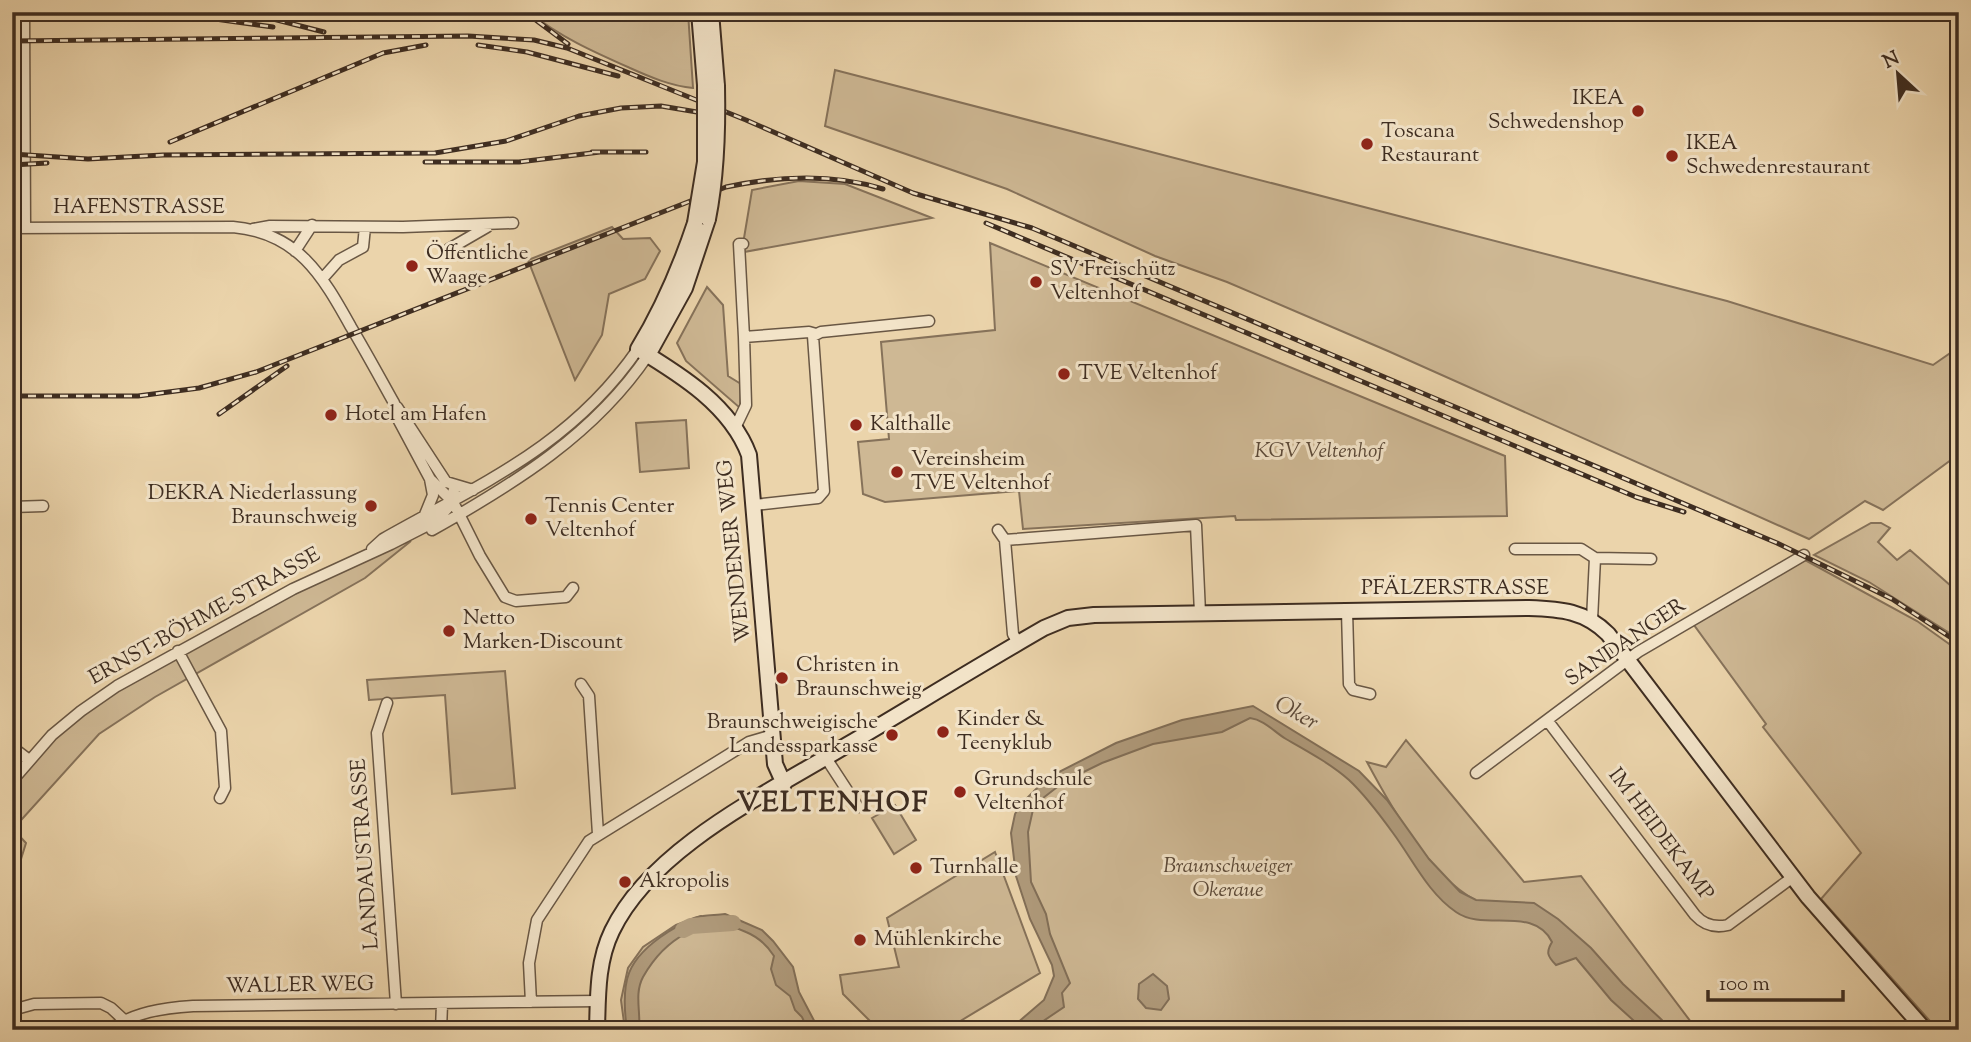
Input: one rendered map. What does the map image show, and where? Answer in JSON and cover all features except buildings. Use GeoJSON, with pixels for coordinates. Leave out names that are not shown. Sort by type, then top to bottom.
{"type":"FeatureCollection","features":[{"type":"Feature","properties":{"kind":"street","name":"HAFENSTRASSE"},"geometry":{"type":"LineString","coordinates":[[24,12],[25,228]]}},
{"type":"Feature","properties":{"kind":"street","name":"ERNST-BÖHME-STRASSE"},"geometry":{"type":"LineString","coordinates":[[364,556],[411,541],[459,515],[553,455],[582,432],[621,391],[685,288],[701,221],[715,184],[718,153],[699,12]]}},
{"type":"Feature","properties":{"kind":"street","name":"ERNST-BÖHME-STRASSE"},"geometry":{"type":"LineString","coordinates":[[711,12],[711,86]]}},
{"type":"Feature","properties":{"kind":"street","name":"HAFENSTRASSE"},"geometry":{"type":"LineString","coordinates":[[12,228],[253,229],[312,225],[365,227],[513,223]]}},
{"type":"Feature","properties":{"kind":"street"},"geometry":{"type":"LineString","coordinates":[[295,251],[312,225]]}},
{"type":"Feature","properties":{"kind":"street","name":"HAFENSTRASSE"},"geometry":{"type":"LineString","coordinates":[[450,226],[452,240],[449,249],[491,225]]}},
{"type":"Feature","properties":{"kind":"street"},"geometry":{"type":"LineString","coordinates":[[323,278],[338,260],[363,247],[365,227]]}},
{"type":"Feature","properties":{"kind":"street","name":"HAFENSTRASSE"},"geometry":{"type":"LineString","coordinates":[[253,229],[295,251],[323,278],[394,403],[446,482],[454,485]]}},
{"type":"Feature","properties":{"kind":"street"},"geometry":{"type":"LineString","coordinates":[[735,428],[746,405],[739,244],[743,244]]}},
{"type":"Feature","properties":{"kind":"street"},"geometry":{"type":"LineString","coordinates":[[744,337],[808,332],[816,334],[929,321]]}},
{"type":"Feature","properties":{"kind":"street"},"geometry":{"type":"LineString","coordinates":[[754,505],[818,498],[824,491],[812,339],[816,334]]}},
{"type":"Feature","properties":{"kind":"street","name":"ERNST-BÖHME-STRASSE"},"geometry":{"type":"LineString","coordinates":[[364,556],[383,540],[527,458],[575,422],[643,352]]}},
{"type":"Feature","properties":{"kind":"street","name":"WENDENER WEG"},"geometry":{"type":"LineString","coordinates":[[643,352],[725,413],[749,456],[775,764],[784,784]]}},
{"type":"Feature","properties":{"kind":"street","name":"HAFENSTRASSE"},"geometry":{"type":"LineString","coordinates":[[394,403],[399,421],[430,479],[453,502]]}},
{"type":"Feature","properties":{"kind":"street"},"geometry":{"type":"LineString","coordinates":[[425,517],[433,495],[430,479]]}},
{"type":"Feature","properties":{"kind":"street"},"geometry":{"type":"LineString","coordinates":[[473,490],[454,485],[453,502],[491,577],[505,597],[516,601],[566,597],[573,588]]}},
{"type":"Feature","properties":{"kind":"street","name":"ERNST-BÖHME-STRASSE"},"geometry":{"type":"LineString","coordinates":[[12,781],[50,737],[80,711],[117,686],[300,586],[436,521],[453,502]]}},
{"type":"Feature","properties":{"kind":"street"},"geometry":{"type":"LineString","coordinates":[[12,507],[43,506]]}},
{"type":"Feature","properties":{"kind":"street"},"geometry":{"type":"LineString","coordinates":[[1005,540],[1196,525],[1200,613]]}},
{"type":"Feature","properties":{"kind":"street"},"geometry":{"type":"LineString","coordinates":[[998,530],[1005,540],[1013,634],[1018,643]]}},
{"type":"Feature","properties":{"kind":"street"},"geometry":{"type":"LineString","coordinates":[[1515,549],[1581,549],[1595,558],[1651,559]]}},
{"type":"Feature","properties":{"kind":"street","name":"SANDANGER"},"geometry":{"type":"LineString","coordinates":[[1476,773],[1629,659],[1804,555]]}},
{"type":"Feature","properties":{"kind":"street"},"geometry":{"type":"LineString","coordinates":[[1592,620],[1595,558]]}},
{"type":"Feature","properties":{"kind":"street","name":"PFÄLZERSTRASSE"},"geometry":{"type":"LineString","coordinates":[[597,1030],[599,973],[605,948],[622,913],[659,869],[696,839],[784,784],[1050,625],[1080,616],[1548,608],[1574,612],[1592,620],[1608,634],[1793,877],[1839,934],[1925,1030]]}},
{"type":"Feature","properties":{"kind":"street"},"geometry":{"type":"LineString","coordinates":[[1347,611],[1349,684],[1353,690],[1370,694]]}},
{"type":"Feature","properties":{"kind":"street"},"geometry":{"type":"LineString","coordinates":[[178,651],[221,732],[225,788],[220,798]]}},
{"type":"Feature","properties":{"kind":"street"},"geometry":{"type":"LineString","coordinates":[[581,684],[589,696],[598,834]]}},
{"type":"Feature","properties":{"kind":"street","name":"LANDAUSTRASSE"},"geometry":{"type":"LineString","coordinates":[[387,703],[377,733],[396,1004]]}},
{"type":"Feature","properties":{"kind":"street","name":"IM HEIDEKAMP"},"geometry":{"type":"LineString","coordinates":[[1547,720],[1703,923],[1717,927],[1728,925],[1793,877]]}},
{"type":"Feature","properties":{"kind":"street"},"geometry":{"type":"LineString","coordinates":[[531,1002],[529,963],[537,920],[589,841],[749,742],[773,735]]}},
{"type":"Feature","properties":{"kind":"street"},"geometry":{"type":"LineString","coordinates":[[12,747],[29,760]]}},
{"type":"Feature","properties":{"kind":"street"},"geometry":{"type":"LineString","coordinates":[[826,758],[858,807]]}},
{"type":"Feature","properties":{"kind":"street","name":"WALLER WEG"},"geometry":{"type":"LineString","coordinates":[[109,1030],[124,1020],[156,1010],[193,1006],[598,1000]]}},
{"type":"Feature","properties":{"kind":"street"},"geometry":{"type":"LineString","coordinates":[[12,1007],[16,1009],[34,1004],[101,1003],[111,1007],[124,1020]]}},
{"type":"Feature","properties":{"kind":"street"},"geometry":{"type":"LineString","coordinates":[[441,1030],[442,1004]]}},
{"type":"Feature","properties":{"kind":"green space"},"geometry":{"type":"Polygon","coordinates":[[[529,12],[536,12],[542,18],[551,18],[665,16],[665,12],[688,12],[693,88],[661,81],[603,56],[565,36],[529,12]]]}},
{"type":"Feature","properties":{"kind":"green space"},"geometry":{"type":"Polygon","coordinates":[[[835,70],[1727,301],[1933,365],[1959,347],[1959,454],[1883,510],[1865,501],[1809,539],[1388,351],[1227,282],[1155,256],[1007,189],[825,126],[835,70]]]}},
{"type":"Feature","properties":{"kind":"green space"},"geometry":{"type":"Polygon","coordinates":[[[799,181],[845,184],[932,218],[744,252],[752,190],[799,181]]]}},
{"type":"Feature","properties":{"kind":"green space"},"geometry":{"type":"Polygon","coordinates":[[[612,227],[623,239],[650,238],[660,251],[645,279],[609,294],[602,335],[575,380],[528,260],[612,227]]]}},
{"type":"Feature","properties":{"kind":"green space","name":"TVE Veltenhof"},"geometry":{"type":"Polygon","coordinates":[[[990,243],[1505,456],[1507,516],[1236,520],[1235,516],[1023,529],[1019,491],[885,502],[863,494],[858,442],[889,439],[881,342],[995,330],[990,243]]]}},
{"type":"Feature","properties":{"kind":"green space"},"geometry":{"type":"Polygon","coordinates":[[[707,287],[723,305],[728,376],[741,384],[740,408],[686,361],[677,343],[707,287]]]}},
{"type":"Feature","properties":{"kind":"green space"},"geometry":{"type":"Polygon","coordinates":[[[686,420],[689,468],[640,472],[636,423],[686,420]]]}},
{"type":"Feature","properties":{"kind":"green space"},"geometry":{"type":"Polygon","coordinates":[[[1871,523],[1881,523],[1890,528],[1878,542],[1897,560],[1910,550],[1959,593],[1959,639],[1869,582],[1814,555],[1871,523]]]}},
{"type":"Feature","properties":{"kind":"green space"},"geometry":{"type":"Polygon","coordinates":[[[411,541],[365,578],[155,697],[99,734],[13,829],[26,843],[12,888],[12,747],[29,759],[102,696],[364,557],[411,541]]]}},
{"type":"Feature","properties":{"kind":"green space"},"geometry":{"type":"Polygon","coordinates":[[[1805,560],[1917,621],[1959,651],[1959,1030],[1938,1030],[1821,899],[1861,853],[1763,727],[1766,724],[1694,625],[1805,560]]]}},
{"type":"Feature","properties":{"kind":"green space"},"geometry":{"type":"Polygon","coordinates":[[[505,671],[515,788],[452,794],[445,695],[369,700],[367,680],[505,671]]]}},
{"type":"Feature","properties":{"kind":"green space","name":"Braunschweiger Okeraue"},"geometry":{"type":"Polygon","coordinates":[[[1248,714],[1262,718],[1358,776],[1443,887],[1475,900],[1458,889],[1427,858],[1400,819],[1367,762],[1386,767],[1406,740],[1524,882],[1581,876],[1697,1030],[1013,1030],[1048,1002],[1059,974],[1018,877],[1031,803],[1059,778],[1121,748],[1248,714]]]}},
{"type":"Feature","properties":{"kind":"green space"},"geometry":{"type":"Polygon","coordinates":[[[895,805],[916,840],[894,854],[872,818],[895,805]]]}},
{"type":"Feature","properties":{"kind":"green space"},"geometry":{"type":"Polygon","coordinates":[[[995,852],[1040,973],[957,1023],[875,1026],[843,994],[840,975],[899,967],[887,918],[995,852]]]}},
{"type":"Feature","properties":{"kind":"green space"},"geometry":{"type":"Polygon","coordinates":[[[701,916],[764,933],[817,1030],[625,1030],[621,1000],[628,968],[643,947],[676,925],[701,916]]]}},
{"type":"Feature","properties":{"kind":"shaded area"},"geometry":{"type":"Polygon","coordinates":[[[1253,706],[1359,771],[1387,800],[1429,859],[1460,892],[1476,900],[1534,903],[1558,919],[1591,948],[1623,984],[1662,1020],[1667,1030],[1644,1030],[1611,1000],[1576,958],[1556,965],[1548,954],[1552,942],[1544,931],[1521,922],[1467,918],[1456,912],[1429,886],[1383,819],[1349,780],[1265,724],[1250,718],[1222,732],[1153,744],[1102,763],[1065,781],[1034,805],[1028,832],[1031,882],[1046,914],[1050,934],[1070,983],[1062,993],[1064,1007],[1030,1030],[1009,1030],[1044,1000],[1054,976],[1052,965],[1030,919],[1016,876],[1011,833],[1015,814],[1021,804],[1047,778],[1116,743],[1182,720],[1253,706]]]}},
{"type":"Feature","properties":{"kind":"shaded area"},"geometry":{"type":"Polygon","coordinates":[[[725,914],[762,930],[773,941],[793,967],[799,992],[819,1030],[808,1030],[795,1010],[790,996],[776,985],[771,969],[774,956],[765,945],[746,932],[715,925],[687,933],[662,952],[640,983],[639,1030],[627,1030],[626,985],[629,973],[643,952],[668,932],[689,920],[725,914]]]}},
{"type":"Feature","properties":{"kind":"shaded area"},"geometry":{"type":"Polygon","coordinates":[[[1153,974],[1167,986],[1169,999],[1161,1010],[1146,1008],[1138,999],[1139,984],[1153,974]]]}},
{"type":"Feature","properties":{"kind":"waterway","name":"Oker"},"geometry":{"type":"LineString","coordinates":[[683,930],[691,926],[733,923]]}},
{"type":"Feature","properties":{"kind":"railway"},"geometry":{"type":"LineString","coordinates":[[165,12],[273,27]]}},
{"type":"Feature","properties":{"kind":"railway"},"geometry":{"type":"LineString","coordinates":[[246,12],[324,32]]}},
{"type":"Feature","properties":{"kind":"railway"},"geometry":{"type":"LineString","coordinates":[[525,12],[568,44]]}},
{"type":"Feature","properties":{"kind":"railway"},"geometry":{"type":"LineString","coordinates":[[12,41],[468,36],[534,40],[567,48],[746,120],[913,193],[1032,228],[1777,543],[1892,599],[1959,643]]}},
{"type":"Feature","properties":{"kind":"railway"},"geometry":{"type":"LineString","coordinates":[[170,142],[383,53],[426,45]]}},
{"type":"Feature","properties":{"kind":"railway"},"geometry":{"type":"LineString","coordinates":[[478,45],[527,52],[618,76]]}},
{"type":"Feature","properties":{"kind":"railway"},"geometry":{"type":"LineString","coordinates":[[12,154],[88,159],[163,155],[435,153],[506,141],[579,116],[621,108],[661,106],[715,115]]}},
{"type":"Feature","properties":{"kind":"railway"},"geometry":{"type":"LineString","coordinates":[[592,152],[646,152]]}},
{"type":"Feature","properties":{"kind":"railway"},"geometry":{"type":"LineString","coordinates":[[425,162],[519,162],[600,152]]}},
{"type":"Feature","properties":{"kind":"railway"},"geometry":{"type":"LineString","coordinates":[[12,165],[47,163]]}},
{"type":"Feature","properties":{"kind":"railway"},"geometry":{"type":"LineString","coordinates":[[12,396],[138,396],[199,388],[256,372],[726,187],[765,180],[825,178],[883,189]]}},
{"type":"Feature","properties":{"kind":"railway"},"geometry":{"type":"LineString","coordinates":[[986,223],[1636,497],[1684,512]]}},
{"type":"Feature","properties":{"kind":"railway"},"geometry":{"type":"LineString","coordinates":[[219,414],[287,366]]}},
{"type":"Feature","properties":{"kind":"place","name":"IKEA Schwedenshop"},"geometry":{"type":"Point","coordinates":[1638,111]}},
{"type":"Feature","properties":{"kind":"place","name":"Toscana Restaurant"},"geometry":{"type":"Point","coordinates":[1367,144]}},
{"type":"Feature","properties":{"kind":"place","name":"IKEA Schwedenrestaurant"},"geometry":{"type":"Point","coordinates":[1672,156]}},
{"type":"Feature","properties":{"kind":"place","name":"Öffentliche Waage"},"geometry":{"type":"Point","coordinates":[412,266]}},
{"type":"Feature","properties":{"kind":"place","name":"SV Freischütz Veltenhof"},"geometry":{"type":"Point","coordinates":[1036,282]}},
{"type":"Feature","properties":{"kind":"place","name":"TVE Veltenhof"},"geometry":{"type":"Point","coordinates":[1064,374]}},
{"type":"Feature","properties":{"kind":"place","name":"Hotel am Hafen"},"geometry":{"type":"Point","coordinates":[331,415]}},
{"type":"Feature","properties":{"kind":"place","name":"Kalthalle"},"geometry":{"type":"Point","coordinates":[856,425]}},
{"type":"Feature","properties":{"kind":"place","name":"Vereinsheim TVE Veltenhof"},"geometry":{"type":"Point","coordinates":[897,472]}},
{"type":"Feature","properties":{"kind":"place","name":"DEKRA Niederlassung Braunschweig"},"geometry":{"type":"Point","coordinates":[371,506]}},
{"type":"Feature","properties":{"kind":"place","name":"Tennis Center Veltenhof"},"geometry":{"type":"Point","coordinates":[531,519]}},
{"type":"Feature","properties":{"kind":"place","name":"Netto Marken-Discount"},"geometry":{"type":"Point","coordinates":[449,631]}},
{"type":"Feature","properties":{"kind":"place","name":"Christen in Braunschweig"},"geometry":{"type":"Point","coordinates":[782,678]}},
{"type":"Feature","properties":{"kind":"place","name":"Kinder & Teenyklub"},"geometry":{"type":"Point","coordinates":[943,732]}},
{"type":"Feature","properties":{"kind":"place","name":"Braunschweigische Landessparkasse"},"geometry":{"type":"Point","coordinates":[892,735]}},
{"type":"Feature","properties":{"kind":"place","name":"Grundschule Veltenhof"},"geometry":{"type":"Point","coordinates":[960,792]}},
{"type":"Feature","properties":{"kind":"place","name":"Turnhalle"},"geometry":{"type":"Point","coordinates":[916,868]}},
{"type":"Feature","properties":{"kind":"place","name":"Akropolis"},"geometry":{"type":"Point","coordinates":[625,882]}},
{"type":"Feature","properties":{"kind":"place","name":"Mühlenkirche"},"geometry":{"type":"Point","coordinates":[860,940]}},
{"type":"Feature","properties":{"kind":"district","name":"VELTENHOF"},"geometry":{"type":"Point","coordinates":[833,804]}},
{"type":"Feature","properties":{"kind":"park label","name":"KGV Veltenhof"},"geometry":{"type":"Point","coordinates":[1319,452]}}]}
